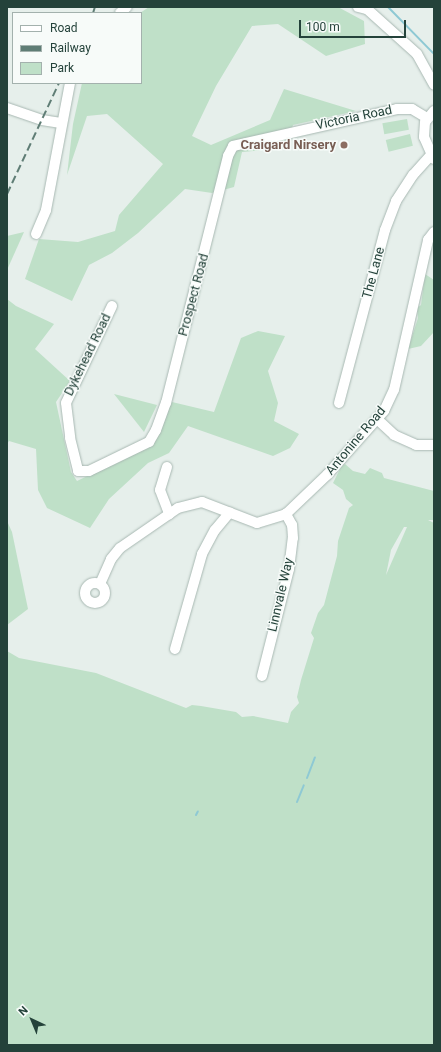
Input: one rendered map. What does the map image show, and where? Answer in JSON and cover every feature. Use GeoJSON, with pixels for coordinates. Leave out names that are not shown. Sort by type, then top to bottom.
{"type":"FeatureCollection","features":[{"type":"Feature","properties":{"kind":"street"},"geometry":{"type":"LineString","coordinates":[[358,7],[367,10],[417,54],[434,85]]}},
{"type":"Feature","properties":{"kind":"street"},"geometry":{"type":"LineString","coordinates":[[36,234],[46,210],[61,123],[70,84]]}},
{"type":"Feature","properties":{"kind":"street"},"geometry":{"type":"LineString","coordinates":[[7,108],[42,120],[61,123]]}},
{"type":"Feature","properties":{"kind":"street","name":"Victoria Road"},"geometry":{"type":"LineString","coordinates":[[233,146],[397,109],[412,109],[430,115]]}},
{"type":"Feature","properties":{"kind":"street"},"geometry":{"type":"LineString","coordinates":[[430,115],[424,137],[433,157]]}},
{"type":"Feature","properties":{"kind":"street","name":"Prospect Road"},"geometry":{"type":"LineString","coordinates":[[148,442],[156,430],[166,403],[228,156],[233,146]]}},
{"type":"Feature","properties":{"kind":"street","name":"The Lane"},"geometry":{"type":"LineString","coordinates":[[339,403],[385,230],[396,201],[413,175],[433,157]]}},
{"type":"Feature","properties":{"kind":"street","name":"Antonine Road"},"geometry":{"type":"LineString","coordinates":[[100,584],[111,559],[120,548],[178,508],[202,502],[257,523],[286,514],[327,475],[377,419],[394,390],[428,240],[434,232]]}},
{"type":"Feature","properties":{"kind":"street","name":"Dykehead Road"},"geometry":{"type":"LineString","coordinates":[[112,306],[66,403],[70,438],[78,471],[88,471],[148,442]]}},
{"type":"Feature","properties":{"kind":"street"},"geometry":{"type":"LineString","coordinates":[[377,419],[394,435],[416,445],[434,445]]}},
{"type":"Feature","properties":{"kind":"street"},"geometry":{"type":"LineString","coordinates":[[167,467],[160,490],[169,514]]}},
{"type":"Feature","properties":{"kind":"street"},"geometry":{"type":"LineString","coordinates":[[175,649],[202,554],[215,530],[230,512]]}},
{"type":"Feature","properties":{"kind":"street","name":"Linnvale Way"},"geometry":{"type":"LineString","coordinates":[[262,676],[289,569],[293,538],[292,526],[286,514]]}},
{"type":"Feature","properties":{"kind":"green space"},"geometry":{"type":"Polygon","coordinates":[[[149,7],[338,7],[364,21],[365,44],[326,56],[278,24],[252,26],[216,86],[192,136],[211,145],[270,120],[284,89],[356,111],[293,125],[286,148],[242,152],[234,187],[212,193],[185,189],[138,233],[112,253],[89,265],[72,301],[25,279],[39,239],[78,242],[115,231],[119,215],[163,164],[107,114],[87,116],[67,175],[73,124],[82,84],[142,84],[142,12],[149,7]]]}},
{"type":"Feature","properties":{"kind":"green space"},"geometry":{"type":"Polygon","coordinates":[[[407,119],[409,130],[384,134],[382,123],[407,119]]]}},
{"type":"Feature","properties":{"kind":"green space"},"geometry":{"type":"Polygon","coordinates":[[[410,134],[413,146],[389,152],[386,140],[410,134]]]}},
{"type":"Feature","properties":{"kind":"green space"},"geometry":{"type":"Polygon","coordinates":[[[24,232],[7,270],[7,236],[24,232]]]}},
{"type":"Feature","properties":{"kind":"green space"},"geometry":{"type":"Polygon","coordinates":[[[425,274],[434,280],[434,332],[421,346],[408,349],[418,318],[417,308],[421,305],[425,274]]]}},
{"type":"Feature","properties":{"kind":"green space"},"geometry":{"type":"Polygon","coordinates":[[[7,299],[16,306],[54,324],[35,349],[70,381],[56,402],[71,472],[77,481],[151,445],[172,402],[214,412],[241,338],[258,331],[285,336],[268,371],[278,403],[274,421],[299,434],[290,448],[273,456],[188,426],[169,453],[148,463],[109,499],[90,528],[47,508],[38,490],[36,449],[9,441],[7,444],[7,299]]]}},
{"type":"Feature","properties":{"kind":"green space"},"geometry":{"type":"Polygon","coordinates":[[[114,394],[157,405],[144,432],[114,394]]]}},
{"type":"Feature","properties":{"kind":"green space"},"geometry":{"type":"Polygon","coordinates":[[[345,464],[353,471],[365,474],[370,468],[382,473],[384,478],[434,491],[434,520],[428,520],[434,523],[434,1045],[7,1045],[7,651],[19,658],[96,673],[186,708],[192,705],[201,706],[236,712],[242,717],[253,716],[288,723],[291,712],[299,703],[297,697],[314,638],[311,633],[318,613],[324,605],[337,556],[338,541],[349,508],[353,505],[346,499],[343,490],[333,483],[341,467],[345,464]],[[404,527],[391,550],[386,575],[407,527],[404,527]]]}},
{"type":"Feature","properties":{"kind":"green space"},"geometry":{"type":"Polygon","coordinates":[[[7,521],[12,532],[28,609],[7,625],[7,521]]]}},
{"type":"Feature","properties":{"kind":"waterway"},"geometry":{"type":"LineString","coordinates":[[388,7],[434,54]]}},
{"type":"Feature","properties":{"kind":"waterway"},"geometry":{"type":"LineString","coordinates":[[307,778],[315,757]]}},
{"type":"Feature","properties":{"kind":"waterway"},"geometry":{"type":"LineString","coordinates":[[297,802],[304,785]]}},
{"type":"Feature","properties":{"kind":"waterway"},"geometry":{"type":"LineString","coordinates":[[196,815],[198,811]]}},
{"type":"Feature","properties":{"kind":"railway"},"geometry":{"type":"LineString","coordinates":[[93,12],[95,7]]}},
{"type":"Feature","properties":{"kind":"railway"},"geometry":{"type":"LineString","coordinates":[[7,194],[59,84]]}},
{"type":"Feature","properties":{"kind":"place","name":"Craigard Nirsery"},"geometry":{"type":"Point","coordinates":[344,145]}}]}
